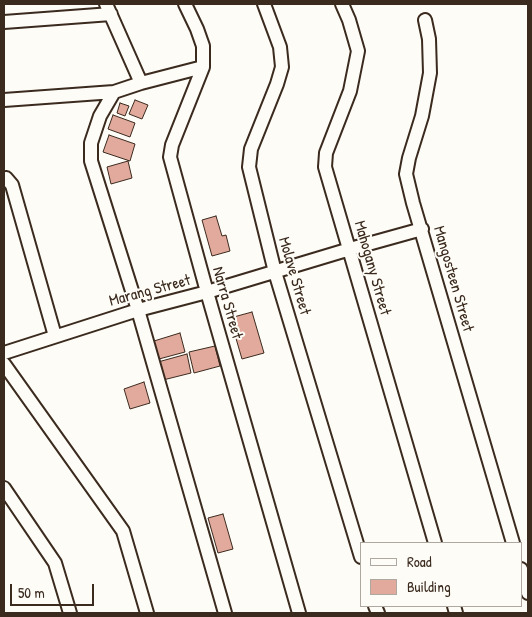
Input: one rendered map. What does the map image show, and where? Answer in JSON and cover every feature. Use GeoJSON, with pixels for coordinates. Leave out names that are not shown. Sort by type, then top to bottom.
{"type":"FeatureCollection","features":[{"type":"Feature","properties":{"kind":"street","name":"Narra Street"},"geometry":{"type":"LineString","coordinates":[[186,4],[203,46],[203,67],[172,145],[170,158],[299,613]]}},
{"type":"Feature","properties":{"kind":"street","name":"Molave Street"},"geometry":{"type":"LineString","coordinates":[[264,4],[280,47],[282,67],[277,84],[250,149],[249,167],[275,272],[360,554]]}},
{"type":"Feature","properties":{"kind":"street","name":"Mahogany Street"},"geometry":{"type":"LineString","coordinates":[[342,4],[358,51],[350,91],[326,153],[325,166],[435,542]]}},
{"type":"Feature","properties":{"kind":"street"},"geometry":{"type":"LineString","coordinates":[[4,22],[109,9],[141,83]]}},
{"type":"Feature","properties":{"kind":"street","name":"Mangosteen Street"},"geometry":{"type":"LineString","coordinates":[[425,20],[429,40],[430,73],[422,116],[406,174],[513,542]]}},
{"type":"Feature","properties":{"kind":"street"},"geometry":{"type":"LineString","coordinates":[[4,100],[114,92],[203,67]]}},
{"type":"Feature","properties":{"kind":"street"},"geometry":{"type":"LineString","coordinates":[[114,92],[100,116],[91,143],[91,161],[138,310],[225,613]]}},
{"type":"Feature","properties":{"kind":"street"},"geometry":{"type":"LineString","coordinates":[[6,178],[12,185],[55,336]]}},
{"type":"Feature","properties":{"kind":"street","name":"Marang Street"},"geometry":{"type":"LineString","coordinates":[[4,353],[138,310],[207,292],[422,229]]}},
{"type":"Feature","properties":{"kind":"street"},"geometry":{"type":"LineString","coordinates":[[4,364],[123,531],[147,613]]}},
{"type":"Feature","properties":{"kind":"street"},"geometry":{"type":"LineString","coordinates":[[4,488],[54,563],[70,613]]}},
{"type":"Feature","properties":{"kind":"street"},"geometry":{"type":"LineString","coordinates":[[522,572],[528,593]]}},
{"type":"Feature","properties":{"kind":"building"},"geometry":{"type":"Polygon","coordinates":[[[135,100],[148,105],[142,119],[129,114],[135,100]]]}},
{"type":"Feature","properties":{"kind":"building"},"geometry":{"type":"Polygon","coordinates":[[[120,103],[129,106],[125,116],[117,113],[120,103]]]}},
{"type":"Feature","properties":{"kind":"building"},"geometry":{"type":"Polygon","coordinates":[[[113,115],[135,123],[130,137],[108,129],[113,115]]]}},
{"type":"Feature","properties":{"kind":"building"},"geometry":{"type":"Polygon","coordinates":[[[109,135],[135,144],[130,161],[103,152],[109,135]]]}},
{"type":"Feature","properties":{"kind":"building"},"geometry":{"type":"Polygon","coordinates":[[[128,161],[132,178],[111,184],[107,167],[128,161]]]}},
{"type":"Feature","properties":{"kind":"building"},"geometry":{"type":"Polygon","coordinates":[[[216,216],[222,236],[226,235],[230,251],[212,256],[202,220],[216,216]]]}},
{"type":"Feature","properties":{"kind":"building"},"geometry":{"type":"Polygon","coordinates":[[[252,312],[264,353],[242,359],[230,318],[252,312]]]}},
{"type":"Feature","properties":{"kind":"building"},"geometry":{"type":"Polygon","coordinates":[[[180,333],[185,352],[159,359],[154,341],[180,333]]]}},
{"type":"Feature","properties":{"kind":"building"},"geometry":{"type":"Polygon","coordinates":[[[215,346],[220,366],[194,373],[189,352],[215,346]]]}},
{"type":"Feature","properties":{"kind":"building"},"geometry":{"type":"Polygon","coordinates":[[[187,354],[191,373],[163,380],[158,362],[187,354]]]}},
{"type":"Feature","properties":{"kind":"building"},"geometry":{"type":"Polygon","coordinates":[[[144,382],[150,403],[130,409],[124,389],[144,382]]]}},
{"type":"Feature","properties":{"kind":"building"},"geometry":{"type":"Polygon","coordinates":[[[223,514],[233,549],[218,553],[208,518],[223,514]]]}}]}
